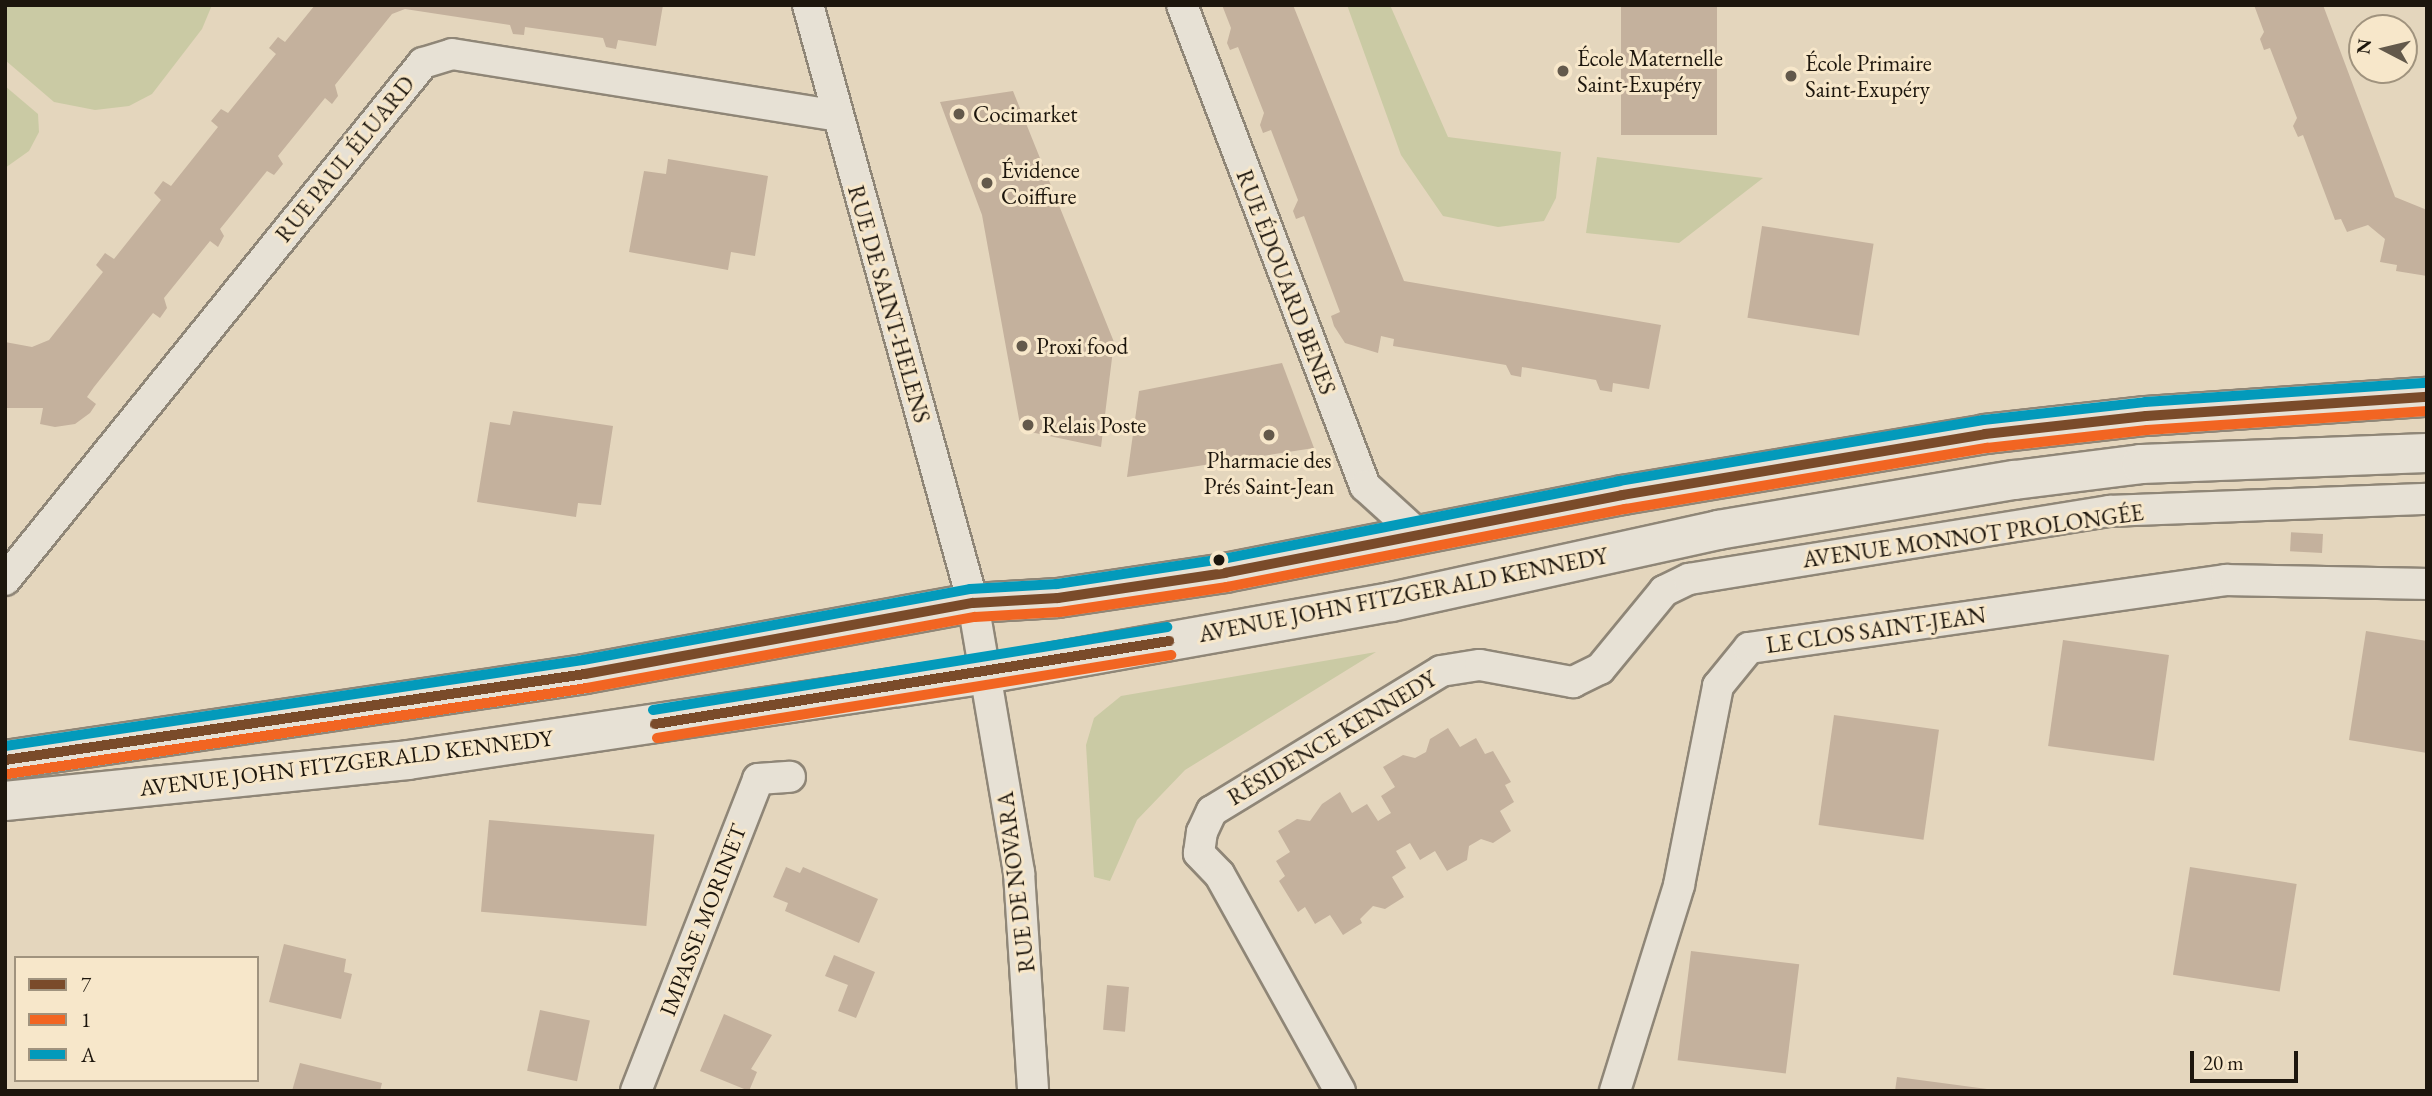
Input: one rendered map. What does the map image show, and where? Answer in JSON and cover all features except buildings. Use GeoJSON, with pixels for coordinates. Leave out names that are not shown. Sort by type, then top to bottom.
{"type":"FeatureCollection","features":[{"type":"Feature","properties":{"kind":"main road","name":"AVENUE JOHN FITZGERALD KENNEDY"},"geometry":{"type":"LineString","coordinates":[[5,760],[585,674],[973,603],[1058,598],[1421,537],[1622,495],[1985,434],[2146,415],[2427,397]]}},
{"type":"Feature","properties":{"kind":"main road","name":"AVENUE JOHN FITZGERALD KENNEDY"},"geometry":{"type":"LineString","coordinates":[[5,801],[408,760],[986,674],[1391,602],[1718,530],[2015,480],[2141,464],[2427,453]]}},
{"type":"Feature","properties":{"kind":"street","name":"RUE DE SAINT-HELENS"},"geometry":{"type":"LineString","coordinates":[[808,5],[834,115],[973,603],[986,674]]}},
{"type":"Feature","properties":{"kind":"street","name":"RUE ÉDOUARD BENES"},"geometry":{"type":"LineString","coordinates":[[1182,5],[1322,379],[1365,486],[1421,537]]}},
{"type":"Feature","properties":{"kind":"street","name":"RUE PAUL ÉLUARD"},"geometry":{"type":"LineString","coordinates":[[5,580],[422,63],[452,54],[834,115]]}},
{"type":"Feature","properties":{"kind":"street","name":"AVENUE MONNOT PROLONGÉE"},"geometry":{"type":"LineString","coordinates":[[1689,579],[2109,511],[2427,499]]}},
{"type":"Feature","properties":{"kind":"street","name":"RÉSIDENCE KENNEDY"},"geometry":{"type":"LineString","coordinates":[[1340,1091],[1219,874],[1199,853],[1212,811],[1441,671],[1480,665],[1573,682],[1600,668],[1664,591],[1689,579]]}},
{"type":"Feature","properties":{"kind":"street","name":"LE CLOS SAINT-JEAN"},"geometry":{"type":"LineString","coordinates":[[1615,1091],[1679,885],[1718,686],[1749,648],[2226,580],[2427,584]]}},
{"type":"Feature","properties":{"kind":"street","name":"RUE DE NOVARA"},"geometry":{"type":"LineString","coordinates":[[986,674],[1019,873],[1033,1091]]}},
{"type":"Feature","properties":{"kind":"street","name":"IMPASSE MORINET"},"geometry":{"type":"LineString","coordinates":[[636,1091],[758,779],[790,776]]}},
{"type":"Feature","properties":{"kind":"green space"},"geometry":{"type":"Polygon","coordinates":[[[5,5],[212,5],[202,29],[152,94],[129,106],[95,110],[54,102],[5,60],[5,5]]]}},
{"type":"Feature","properties":{"kind":"green space"},"geometry":{"type":"Polygon","coordinates":[[[1347,5],[1390,5],[1448,137],[1561,152],[1556,198],[1544,221],[1498,227],[1443,216],[1401,155],[1347,5]]]}},
{"type":"Feature","properties":{"kind":"green space"},"geometry":{"type":"Polygon","coordinates":[[[5,86],[38,114],[39,132],[29,151],[5,168],[5,86]]]}},
{"type":"Feature","properties":{"kind":"green space"},"geometry":{"type":"Polygon","coordinates":[[[1597,157],[1763,178],[1679,243],[1586,233],[1597,157]]]}},
{"type":"Feature","properties":{"kind":"green space"},"geometry":{"type":"Polygon","coordinates":[[[1376,652],[1185,770],[1137,820],[1110,881],[1094,877],[1086,745],[1094,718],[1121,696],[1376,652]]]}},
{"type":"Feature","properties":{"kind":"transit line","name":"A"},"geometry":{"type":"LineString","coordinates":[[5,746],[583,660],[970,589],[1057,584],[1223,559],[1619,481],[1983,420],[2145,402],[2426,383]]}},
{"type":"Feature","properties":{"kind":"transit line","name":"7"},"geometry":{"type":"LineString","coordinates":[[5,760],[585,674],[973,603],[1058,598],[1225,573],[1622,495],[1985,434],[2146,416],[2427,397]]}},
{"type":"Feature","properties":{"kind":"transit line","name":"1"},"geometry":{"type":"LineString","coordinates":[[7,774],[587,688],[975,617],[1060,612],[1227,587],[1625,509],[1987,448],[2147,430],[2427,411]]}},
{"type":"Feature","properties":{"kind":"transit line","name":"A"},"geometry":{"type":"LineString","coordinates":[[653,710],[1167,627]]}},
{"type":"Feature","properties":{"kind":"transit line","name":"7"},"geometry":{"type":"LineString","coordinates":[[655,724],[1169,641]]}},
{"type":"Feature","properties":{"kind":"transit line","name":"1"},"geometry":{"type":"LineString","coordinates":[[657,738],[1171,655]]}},
{"type":"Feature","properties":{"kind":"place","name":"École Maternelle Saint-Exupéry"},"geometry":{"type":"Point","coordinates":[1563,71]}},
{"type":"Feature","properties":{"kind":"place","name":"École Primaire Saint-Exupéry"},"geometry":{"type":"Point","coordinates":[1791,76]}},
{"type":"Feature","properties":{"kind":"place","name":"Cocimarket"},"geometry":{"type":"Point","coordinates":[959,114]}},
{"type":"Feature","properties":{"kind":"place","name":"Évidence Coiffure"},"geometry":{"type":"Point","coordinates":[987,183]}},
{"type":"Feature","properties":{"kind":"place","name":"Proxi food"},"geometry":{"type":"Point","coordinates":[1022,346]}},
{"type":"Feature","properties":{"kind":"place","name":"Relais Poste"},"geometry":{"type":"Point","coordinates":[1028,425]}},
{"type":"Feature","properties":{"kind":"place","name":"Pharmacie des Prés Saint-Jean"},"geometry":{"type":"Point","coordinates":[1269,435]}}]}
